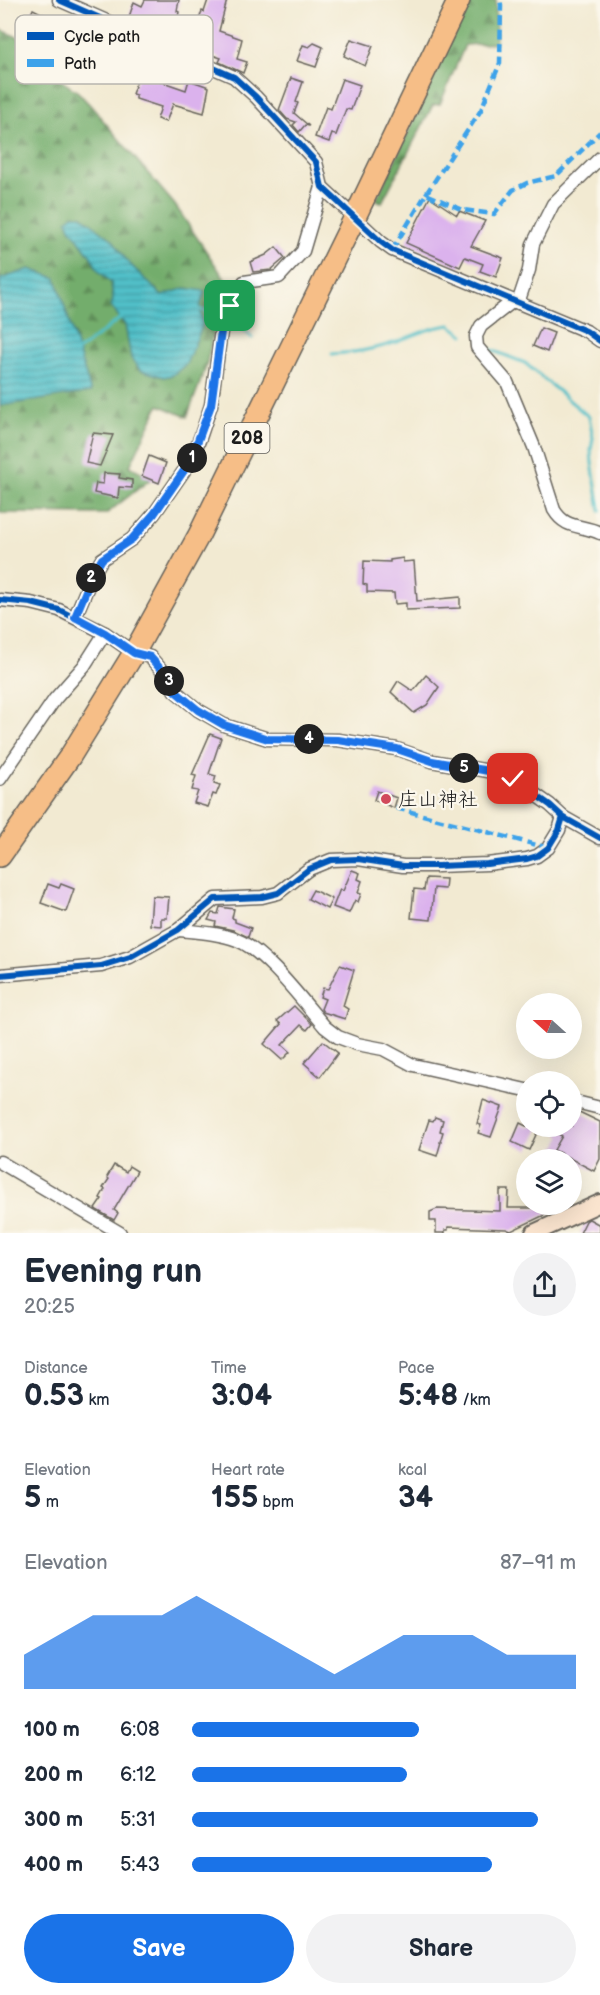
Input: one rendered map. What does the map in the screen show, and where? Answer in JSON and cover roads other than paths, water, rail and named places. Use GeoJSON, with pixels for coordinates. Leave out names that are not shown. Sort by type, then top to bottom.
{"type":"FeatureCollection","features":[{"type":"Feature","properties":{"kind":"highway","name":"208"},"geometry":{"type":"LineString","coordinates":[[0,856],[71,755],[134,653],[204,525],[459,0]]}},
{"type":"Feature","properties":{"kind":"main road"},"geometry":{"type":"LineString","coordinates":[[534,1233],[600,1203]]}},
{"type":"Feature","properties":{"kind":"street"},"geometry":{"type":"LineString","coordinates":[[59,0],[93,15]]}},
{"type":"Feature","properties":{"kind":"street"},"geometry":{"type":"LineString","coordinates":[[75,617],[93,574],[102,559],[132,539],[154,514],[190,462],[211,405],[224,318],[244,282],[279,277],[303,251],[322,187],[316,162],[256,97],[234,77],[213,68]]}},
{"type":"Feature","properties":{"kind":"street"},"geometry":{"type":"LineString","coordinates":[[600,158],[553,204],[533,244],[529,270],[515,302],[481,326],[476,336],[477,347],[507,382],[534,447],[554,510],[559,518],[567,524],[600,533]]}},
{"type":"Feature","properties":{"kind":"street"},"geometry":{"type":"LineString","coordinates":[[322,187],[392,250],[586,331],[600,341]]}},
{"type":"Feature","properties":{"kind":"street"},"geometry":{"type":"LineString","coordinates":[[0,600],[31,603],[59,610],[105,633],[134,653],[150,657],[164,673],[175,691],[198,710],[224,725],[268,739],[338,740],[397,749],[432,761],[494,772],[513,779],[563,817],[600,838]]}},
{"type":"Feature","properties":{"kind":"street"},"geometry":{"type":"LineString","coordinates":[[0,779],[55,699],[96,650],[105,633]]}},
{"type":"Feature","properties":{"kind":"street"},"geometry":{"type":"LineString","coordinates":[[0,975],[101,966],[130,957],[178,930],[215,899],[262,897],[278,893],[309,868],[331,860],[358,860],[403,866],[438,866],[487,864],[537,856],[548,848],[559,830],[563,817]]}},
{"type":"Feature","properties":{"kind":"street"},"geometry":{"type":"LineString","coordinates":[[178,930],[217,934],[238,940],[255,949],[326,1027],[338,1037],[357,1044],[383,1049],[413,1065],[516,1088]]}},
{"type":"Feature","properties":{"kind":"street"},"geometry":{"type":"LineString","coordinates":[[582,1104],[600,1108]]}},
{"type":"Feature","properties":{"kind":"street"},"geometry":{"type":"LineString","coordinates":[[0,1162],[120,1233]]}},
{"type":"Feature","properties":{"kind":"water"},"geometry":{"type":"Polygon","coordinates":[[[73,215],[81,215],[113,240],[127,261],[162,296],[185,288],[205,291],[200,308],[203,325],[186,364],[173,375],[164,377],[140,370],[131,358],[125,325],[111,306],[113,299],[111,283],[98,270],[70,228],[67,220],[73,215]]]}},
{"type":"Feature","properties":{"kind":"water"},"geometry":{"type":"Polygon","coordinates":[[[30,269],[56,278],[91,392],[0,406],[0,279],[30,269]]]}},
{"type":"Feature","properties":{"kind":"waterway"},"geometry":{"type":"LineString","coordinates":[[198,309],[221,316]]}},
{"type":"Feature","properties":{"kind":"waterway"},"geometry":{"type":"LineString","coordinates":[[77,350],[122,317]]}},
{"type":"Feature","properties":{"kind":"waterway"},"geometry":{"type":"LineString","coordinates":[[227,319],[236,323],[252,338]]}},
{"type":"Feature","properties":{"kind":"waterway"},"geometry":{"type":"LineString","coordinates":[[332,354],[381,347],[450,325],[464,335]]}},
{"type":"Feature","properties":{"kind":"waterway"},"geometry":{"type":"LineString","coordinates":[[489,349],[525,363],[589,417],[593,438],[592,463],[600,511]]}},
{"type":"Feature","properties":{"kind":"place","name":"庄山神社"},"geometry":{"type":"Point","coordinates":[386,799]}}]}
